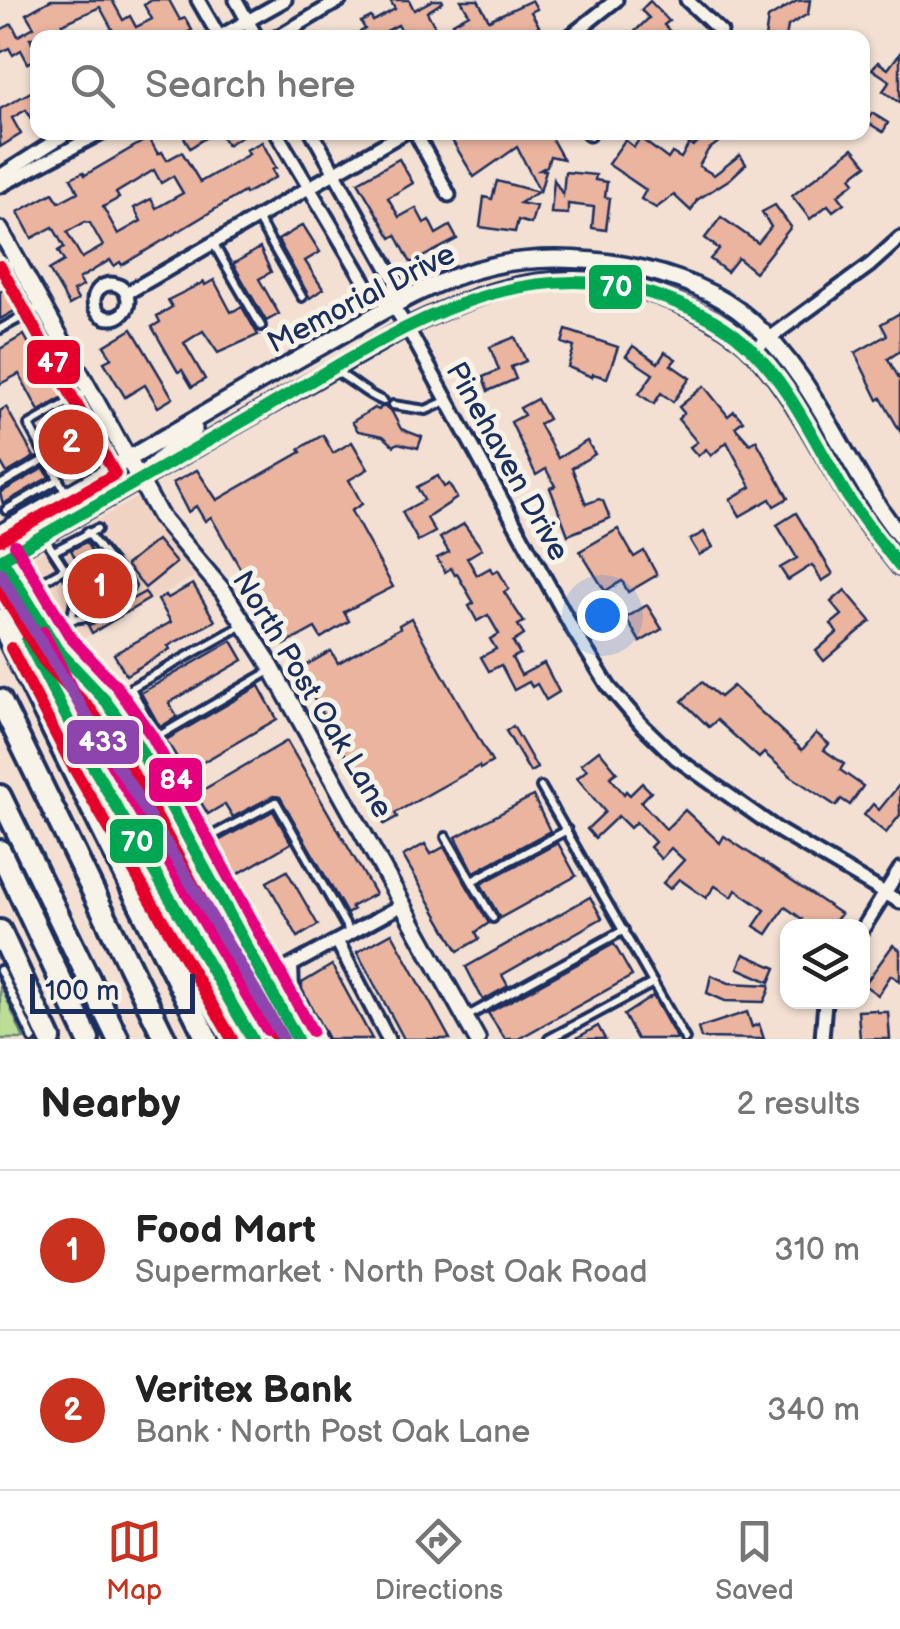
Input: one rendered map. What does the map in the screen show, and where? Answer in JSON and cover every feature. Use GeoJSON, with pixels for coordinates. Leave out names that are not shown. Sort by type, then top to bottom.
{"type":"FeatureCollection","features":[{"type":"Feature","properties":{"kind":"highway"},"geometry":{"type":"LineString","coordinates":[[0,620],[207,1039]]}},
{"type":"Feature","properties":{"kind":"highway"},"geometry":{"type":"LineString","coordinates":[[0,700],[166,1039]]}},
{"type":"Feature","properties":{"kind":"highway"},"geometry":{"type":"LineString","coordinates":[[0,796],[118,1039]]}},
{"type":"Feature","properties":{"kind":"highway"},"geometry":{"type":"LineString","coordinates":[[0,851],[85,1039]]}},
{"type":"Feature","properties":{"kind":"highway"},"geometry":{"type":"LineString","coordinates":[[0,884],[85,1039]]}},
{"type":"Feature","properties":{"kind":"highway"},"geometry":{"type":"LineString","coordinates":[[0,931],[50,1039]]}},
{"type":"Feature","properties":{"kind":"main road","name":"North Post Oak Lane"},"geometry":{"type":"LineString","coordinates":[[0,230],[160,516],[224,590],[273,669],[478,1039]]}},
{"type":"Feature","properties":{"kind":"main road","name":"Memorial Drive"},"geometry":{"type":"LineString","coordinates":[[0,534],[393,306],[432,286],[490,266],[526,259],[597,260],[678,280],[747,317],[812,392],[900,536]]}},
{"type":"Feature","properties":{"kind":"main road","name":"Memorial Drive"},"geometry":{"type":"LineString","coordinates":[[1,561],[406,328],[482,293],[540,280],[578,280],[643,289],[687,306],[711,318],[752,350],[794,402],[858,513],[900,567]]}},
{"type":"Feature","properties":{"kind":"main road"},"geometry":{"type":"LineString","coordinates":[[139,481],[154,462],[235,396]]}},
{"type":"Feature","properties":{"kind":"main road"},"geometry":{"type":"LineString","coordinates":[[1,561],[58,649],[113,710],[137,744],[297,1039]]}},
{"type":"Feature","properties":{"kind":"main road"},"geometry":{"type":"LineString","coordinates":[[0,593],[84,751],[252,1039]]}},
{"type":"Feature","properties":{"kind":"street"},"geometry":{"type":"LineString","coordinates":[[198,0],[215,30]]}},
{"type":"Feature","properties":{"kind":"street"},"geometry":{"type":"LineString","coordinates":[[236,0],[253,30]]}},
{"type":"Feature","properties":{"kind":"street"},"geometry":{"type":"LineString","coordinates":[[232,30],[285,0]]}},
{"type":"Feature","properties":{"kind":"street"},"geometry":{"type":"LineString","coordinates":[[289,30],[340,0]]}},
{"type":"Feature","properties":{"kind":"street"},"geometry":{"type":"LineString","coordinates":[[578,30],[616,0]]}},
{"type":"Feature","properties":{"kind":"street"},"geometry":{"type":"LineString","coordinates":[[687,0],[720,30]]}},
{"type":"Feature","properties":{"kind":"street"},"geometry":{"type":"LineString","coordinates":[[0,176],[57,140]]}},
{"type":"Feature","properties":{"kind":"street"},"geometry":{"type":"LineString","coordinates":[[0,186],[87,140]]}},
{"type":"Feature","properties":{"kind":"street"},"geometry":{"type":"LineString","coordinates":[[281,140],[372,294],[393,306],[395,281],[317,140]]}},
{"type":"Feature","properties":{"kind":"street"},"geometry":{"type":"LineString","coordinates":[[127,293],[392,140]]}},
{"type":"Feature","properties":{"kind":"street"},"geometry":{"type":"LineString","coordinates":[[419,140],[450,195]]}},
{"type":"Feature","properties":{"kind":"street"},"geometry":{"type":"LineString","coordinates":[[338,234],[361,220]]}},
{"type":"Feature","properties":{"kind":"street"},"geometry":{"type":"LineString","coordinates":[[752,350],[870,265],[900,238]]}},
{"type":"Feature","properties":{"kind":"street","name":"Pinehaven Drive"},"geometry":{"type":"LineString","coordinates":[[393,306],[609,687],[676,758],[782,832],[900,902]]}},
{"type":"Feature","properties":{"kind":"street"},"geometry":{"type":"LineString","coordinates":[[869,919],[900,869]]}},
{"type":"Feature","properties":{"kind":"street"},"geometry":{"type":"LineString","coordinates":[[265,980],[404,904]]}},
{"type":"Feature","properties":{"kind":"street"},"geometry":{"type":"LineString","coordinates":[[337,941],[388,1039]]}},
{"type":"Feature","properties":{"kind":"street"},"geometry":{"type":"LineString","coordinates":[[822,1039],[824,1009]]}},
{"type":"Feature","properties":{"kind":"lane"},"geometry":{"type":"LineString","coordinates":[[257,218],[302,297]]}},
{"type":"Feature","properties":{"kind":"lane"},"geometry":{"type":"LineString","coordinates":[[213,244],[261,326]]}},
{"type":"Feature","properties":{"kind":"lane"},"geometry":{"type":"LineString","coordinates":[[0,270],[17,260]]}},
{"type":"Feature","properties":{"kind":"lane"},"geometry":{"type":"LineString","coordinates":[[0,329],[42,306]]}},
{"type":"Feature","properties":{"kind":"lane"},"geometry":{"type":"LineString","coordinates":[[331,370],[346,376],[364,394],[383,402]]}},
{"type":"Feature","properties":{"kind":"lane"},"geometry":{"type":"LineString","coordinates":[[67,495],[29,425],[89,390]]}},
{"type":"Feature","properties":{"kind":"lane"},"geometry":{"type":"LineString","coordinates":[[394,405],[426,410],[447,400]]}},
{"type":"Feature","properties":{"kind":"lane"},"geometry":{"type":"LineString","coordinates":[[0,485],[47,458]]}},
{"type":"Feature","properties":{"kind":"lane"},"geometry":{"type":"LineString","coordinates":[[16,525],[3,510],[59,479]]}},
{"type":"Feature","properties":{"kind":"lane"},"geometry":{"type":"LineString","coordinates":[[54,551],[97,529]]}},
{"type":"Feature","properties":{"kind":"lane"},"geometry":{"type":"LineString","coordinates":[[73,619],[106,614],[130,586],[87,532]]}},
{"type":"Feature","properties":{"kind":"lane"},"geometry":{"type":"LineString","coordinates":[[44,536],[72,578],[76,612],[58,649]]}},
{"type":"Feature","properties":{"kind":"lane"},"geometry":{"type":"LineString","coordinates":[[72,578],[106,557]]}},
{"type":"Feature","properties":{"kind":"lane"},"geometry":{"type":"LineString","coordinates":[[1,561],[72,696],[114,757],[201,905],[222,931],[282,1039]]}},
{"type":"Feature","properties":{"kind":"lane"},"geometry":{"type":"LineString","coordinates":[[22,592],[66,568]]}},
{"type":"Feature","properties":{"kind":"lane"},"geometry":{"type":"LineString","coordinates":[[246,624],[131,688],[210,837],[276,802],[350,934]]}},
{"type":"Feature","properties":{"kind":"lane"},"geometry":{"type":"LineString","coordinates":[[157,737],[273,669]]}},
{"type":"Feature","properties":{"kind":"lane"},"geometry":{"type":"LineString","coordinates":[[542,788],[685,1039]]}},
{"type":"Feature","properties":{"kind":"lane"},"geometry":{"type":"LineString","coordinates":[[472,881],[567,830]]}},
{"type":"Feature","properties":{"kind":"lane"},"geometry":{"type":"LineString","coordinates":[[446,837],[493,918]]}},
{"type":"Feature","properties":{"kind":"lane"},"geometry":{"type":"LineString","coordinates":[[201,905],[212,937],[268,1039]]}},
{"type":"Feature","properties":{"kind":"lane"},"geometry":{"type":"LineString","coordinates":[[466,1017],[624,930]]}},
{"type":"Feature","properties":{"kind":"lane"},"geometry":{"type":"LineString","coordinates":[[294,965],[296,991],[321,1039]]}},
{"type":"Feature","properties":{"kind":"lane"},"geometry":{"type":"LineString","coordinates":[[0,970],[34,1039]]}},
{"type":"Feature","properties":{"kind":"lane"},"geometry":{"type":"LineString","coordinates":[[550,1039],[654,983]]}},
{"type":"Feature","properties":{"kind":"shaded area"},"geometry":{"type":"Polygon","coordinates":[[[140,496],[199,574],[71,645],[25,572],[26,561],[140,496]]]}},
{"type":"Feature","properties":{"kind":"green space"},"geometry":{"type":"Polygon","coordinates":[[[0,982],[1,986],[24,1039],[0,1039],[0,982]]]}},
{"type":"Feature","properties":{"kind":"building"},"geometry":{"type":"Polygon","coordinates":[[[51,0],[112,0],[123,20],[130,16],[136,27],[152,19],[144,5],[152,0],[169,0],[180,20],[185,18],[192,30],[110,30],[100,7],[62,24],[61,30],[30,30],[28,63],[21,50],[13,55],[9,48],[0,53],[0,30],[12,24],[18,36],[34,27],[26,14],[51,0]]]}},
{"type":"Feature","properties":{"kind":"building"},"geometry":{"type":"Polygon","coordinates":[[[390,0],[409,0],[414,10],[433,0],[443,2],[427,12],[437,30],[401,30],[398,25],[389,30],[363,30],[361,22],[371,17],[373,21],[395,9],[390,0]]]}},
{"type":"Feature","properties":{"kind":"building"},"geometry":{"type":"Polygon","coordinates":[[[461,0],[478,0],[489,20],[532,0],[537,9],[531,12],[539,26],[532,30],[457,30],[453,23],[469,14],[461,0]]]}},
{"type":"Feature","properties":{"kind":"building"},"geometry":{"type":"Polygon","coordinates":[[[810,0],[808,14],[787,30],[766,30],[768,18],[797,1],[810,0]]]}},
{"type":"Feature","properties":{"kind":"building"},"geometry":{"type":"Polygon","coordinates":[[[650,1],[669,21],[664,25],[669,30],[636,30],[649,18],[641,10],[650,1]]]}},
{"type":"Feature","properties":{"kind":"building"},"geometry":{"type":"Polygon","coordinates":[[[900,53],[900,103],[883,91],[890,81],[872,69],[878,62],[888,69],[900,53]]]}},
{"type":"Feature","properties":{"kind":"building"},"geometry":{"type":"Polygon","coordinates":[[[30,92],[30,116],[26,110],[12,118],[21,134],[0,147],[0,109],[30,92]]]}},
{"type":"Feature","properties":{"kind":"building"},"geometry":{"type":"Polygon","coordinates":[[[872,113],[888,123],[883,132],[870,124],[872,113]]]}},
{"type":"Feature","properties":{"kind":"building"},"geometry":{"type":"Polygon","coordinates":[[[150,140],[158,154],[162,152],[167,160],[182,152],[200,182],[249,154],[246,150],[262,142],[276,168],[272,170],[276,177],[122,265],[120,262],[114,266],[110,260],[79,279],[83,286],[73,291],[78,300],[69,305],[49,270],[64,261],[58,251],[64,247],[53,227],[32,238],[18,212],[53,193],[59,202],[78,192],[71,178],[83,172],[85,175],[150,140]],[[154,170],[116,193],[119,198],[103,207],[118,234],[141,221],[134,208],[151,199],[156,208],[183,193],[173,176],[161,183],[154,170]],[[90,223],[67,232],[82,258],[103,246],[90,223]]]}},
{"type":"Feature","properties":{"kind":"building"},"geometry":{"type":"Polygon","coordinates":[[[186,140],[202,140],[190,148],[186,140]]]}},
{"type":"Feature","properties":{"kind":"building"},"geometry":{"type":"Polygon","coordinates":[[[452,140],[552,140],[563,159],[550,156],[547,166],[540,170],[546,170],[540,192],[517,147],[474,177],[452,140]]]}},
{"type":"Feature","properties":{"kind":"building"},"geometry":{"type":"Polygon","coordinates":[[[625,140],[634,147],[643,140],[668,159],[672,153],[681,158],[689,144],[693,146],[701,140],[721,140],[708,150],[699,166],[714,175],[740,155],[746,164],[697,200],[691,211],[674,195],[656,208],[641,199],[646,190],[608,164],[625,140]]]}},
{"type":"Feature","properties":{"kind":"building"},"geometry":{"type":"Polygon","coordinates":[[[853,148],[867,165],[851,177],[855,182],[838,195],[844,203],[833,211],[828,205],[810,219],[792,196],[853,148]]]}},
{"type":"Feature","properties":{"kind":"building"},"geometry":{"type":"Polygon","coordinates":[[[399,159],[413,183],[388,198],[399,217],[416,208],[436,234],[450,226],[457,239],[411,263],[396,235],[391,238],[358,182],[399,159]]]}},
{"type":"Feature","properties":{"kind":"building"},"geometry":{"type":"Polygon","coordinates":[[[565,172],[596,175],[595,180],[607,182],[605,197],[610,198],[606,230],[592,228],[594,207],[568,204],[568,214],[551,213],[554,180],[563,195],[565,172]]]}},
{"type":"Feature","properties":{"kind":"building"},"geometry":{"type":"Polygon","coordinates":[[[497,181],[538,192],[520,203],[536,206],[531,224],[518,220],[515,232],[480,227],[484,197],[492,199],[497,181]]]}},
{"type":"Feature","properties":{"kind":"building"},"geometry":{"type":"Polygon","coordinates":[[[775,205],[791,227],[755,272],[738,258],[727,272],[710,259],[719,249],[705,238],[721,217],[758,243],[771,227],[762,212],[775,205]]]}},
{"type":"Feature","properties":{"kind":"building"},"geometry":{"type":"Polygon","coordinates":[[[303,225],[320,252],[305,261],[323,289],[310,298],[278,240],[303,225]]]}},
{"type":"Feature","properties":{"kind":"building"},"geometry":{"type":"Polygon","coordinates":[[[260,248],[271,272],[259,279],[279,314],[266,321],[233,264],[260,248]]]}},
{"type":"Feature","properties":{"kind":"building"},"geometry":{"type":"Polygon","coordinates":[[[214,280],[231,312],[242,307],[258,335],[218,353],[203,331],[184,343],[205,379],[192,387],[182,370],[178,372],[152,327],[160,322],[157,316],[172,307],[168,300],[214,280]]]}},
{"type":"Feature","properties":{"kind":"building"},"geometry":{"type":"Polygon","coordinates":[[[13,284],[25,305],[0,319],[0,292],[13,284]]]}},
{"type":"Feature","properties":{"kind":"building"},"geometry":{"type":"Polygon","coordinates":[[[900,313],[900,351],[888,359],[900,380],[900,431],[881,398],[878,400],[855,353],[887,335],[881,324],[900,313]]]}},
{"type":"Feature","properties":{"kind":"building"},"geometry":{"type":"Polygon","coordinates":[[[132,329],[173,398],[158,407],[145,385],[125,397],[104,362],[112,358],[104,346],[132,329]]]}},
{"type":"Feature","properties":{"kind":"building"},"geometry":{"type":"Polygon","coordinates":[[[566,330],[618,347],[607,378],[593,374],[592,377],[568,367],[574,347],[562,343],[566,330]]]}},
{"type":"Feature","properties":{"kind":"building"},"geometry":{"type":"Polygon","coordinates":[[[24,335],[47,376],[57,370],[70,393],[39,411],[19,374],[0,384],[0,349],[24,335]]]}},
{"type":"Feature","properties":{"kind":"building"},"geometry":{"type":"Polygon","coordinates":[[[515,337],[526,361],[511,367],[516,379],[488,391],[483,377],[499,370],[490,347],[515,337]]]}},
{"type":"Feature","properties":{"kind":"building"},"geometry":{"type":"Polygon","coordinates":[[[633,346],[658,363],[665,352],[676,359],[671,365],[690,378],[673,402],[661,393],[654,404],[639,394],[653,374],[626,356],[633,346]]]}},
{"type":"Feature","properties":{"kind":"building"},"geometry":{"type":"Polygon","coordinates":[[[704,386],[728,416],[734,411],[743,421],[735,427],[750,444],[756,440],[788,498],[774,506],[770,499],[740,516],[730,499],[751,487],[727,442],[711,456],[706,449],[698,456],[690,447],[697,442],[678,419],[684,413],[679,407],[704,386]]]}},
{"type":"Feature","properties":{"kind":"building"},"geometry":{"type":"Polygon","coordinates":[[[537,399],[548,419],[539,424],[558,458],[587,441],[595,454],[572,468],[586,504],[603,501],[610,518],[568,535],[550,488],[555,486],[546,469],[536,475],[511,422],[524,415],[520,408],[537,399]]]}},
{"type":"Feature","properties":{"kind":"building"},"geometry":{"type":"Polygon","coordinates":[[[6,407],[34,457],[7,473],[0,461],[0,411],[6,407]]]}},
{"type":"Feature","properties":{"kind":"building"},"geometry":{"type":"Polygon","coordinates":[[[381,407],[392,412],[401,429],[422,437],[418,448],[398,443],[394,446],[383,436],[358,431],[352,422],[381,407]]]}},
{"type":"Feature","properties":{"kind":"building"},"geometry":{"type":"Polygon","coordinates":[[[65,416],[73,430],[82,433],[86,440],[64,452],[54,423],[65,416]]]}},
{"type":"Feature","properties":{"kind":"building"},"geometry":{"type":"Polygon","coordinates":[[[323,435],[333,453],[352,442],[368,469],[349,480],[362,504],[351,511],[393,587],[344,612],[349,621],[321,638],[315,628],[284,645],[211,517],[205,521],[196,506],[188,512],[173,483],[197,470],[217,500],[323,435]]]}},
{"type":"Feature","properties":{"kind":"building"},"geometry":{"type":"Polygon","coordinates":[[[44,468],[49,477],[3,504],[0,493],[44,468]]]}},
{"type":"Feature","properties":{"kind":"building"},"geometry":{"type":"Polygon","coordinates":[[[438,476],[444,487],[449,484],[457,498],[427,518],[435,532],[418,541],[402,512],[424,500],[417,487],[438,476]]]}},
{"type":"Feature","properties":{"kind":"building"},"geometry":{"type":"Polygon","coordinates":[[[796,513],[833,574],[822,581],[812,565],[788,580],[780,568],[797,558],[777,525],[796,513]]]}},
{"type":"Feature","properties":{"kind":"building"},"geometry":{"type":"Polygon","coordinates":[[[464,524],[482,549],[467,558],[477,575],[490,568],[493,573],[498,570],[509,589],[504,592],[524,622],[518,625],[524,635],[513,642],[520,654],[512,658],[521,675],[544,663],[559,692],[546,700],[537,684],[532,687],[529,682],[514,690],[501,665],[489,671],[481,657],[496,649],[490,639],[499,634],[488,615],[477,621],[469,606],[474,603],[457,574],[451,568],[445,572],[437,558],[449,552],[440,538],[464,524]]]}},
{"type":"Feature","properties":{"kind":"building"},"geometry":{"type":"Polygon","coordinates":[[[618,529],[634,557],[644,551],[657,575],[628,592],[622,581],[605,591],[580,551],[618,529]]]}},
{"type":"Feature","properties":{"kind":"building"},"geometry":{"type":"Polygon","coordinates":[[[704,532],[713,547],[699,555],[690,540],[704,532]]]}},
{"type":"Feature","properties":{"kind":"building"},"geometry":{"type":"Polygon","coordinates":[[[157,540],[176,563],[145,588],[126,565],[157,540]]]}},
{"type":"Feature","properties":{"kind":"building"},"geometry":{"type":"Polygon","coordinates":[[[86,542],[94,556],[79,565],[71,550],[86,542]]]}},
{"type":"Feature","properties":{"kind":"building"},"geometry":{"type":"Polygon","coordinates":[[[105,566],[118,581],[93,609],[81,596],[105,566]]]}},
{"type":"Feature","properties":{"kind":"building"},"geometry":{"type":"Polygon","coordinates":[[[193,584],[215,621],[168,646],[170,649],[126,675],[114,654],[171,622],[158,600],[193,584]]]}},
{"type":"Feature","properties":{"kind":"building"},"geometry":{"type":"Polygon","coordinates":[[[845,590],[871,621],[824,661],[816,651],[837,633],[831,624],[842,615],[831,602],[845,590]]]}},
{"type":"Feature","properties":{"kind":"building"},"geometry":{"type":"Polygon","coordinates":[[[145,592],[149,599],[92,633],[88,625],[110,619],[123,604],[145,592]]]}},
{"type":"Feature","properties":{"kind":"building"},"geometry":{"type":"Polygon","coordinates":[[[647,605],[662,629],[640,642],[626,618],[647,605]]]}},
{"type":"Feature","properties":{"kind":"building"},"geometry":{"type":"Polygon","coordinates":[[[411,618],[492,762],[395,813],[397,817],[384,824],[298,670],[331,651],[338,663],[411,618]]]}},
{"type":"Feature","properties":{"kind":"building"},"geometry":{"type":"Polygon","coordinates":[[[232,641],[243,660],[169,703],[177,717],[160,727],[141,693],[232,641]]]}},
{"type":"Feature","properties":{"kind":"building"},"geometry":{"type":"Polygon","coordinates":[[[702,682],[720,697],[733,686],[802,750],[816,733],[829,744],[824,750],[844,764],[840,770],[863,786],[850,805],[841,799],[836,806],[764,753],[759,758],[717,720],[709,727],[682,701],[702,682]]]}},
{"type":"Feature","properties":{"kind":"building"},"geometry":{"type":"Polygon","coordinates":[[[259,686],[277,719],[186,772],[166,740],[259,686]]]}},
{"type":"Feature","properties":{"kind":"building"},"geometry":{"type":"Polygon","coordinates":[[[513,726],[537,768],[530,772],[506,731],[513,726]]]}},
{"type":"Feature","properties":{"kind":"building"},"geometry":{"type":"Polygon","coordinates":[[[287,741],[375,894],[351,907],[353,910],[347,914],[280,797],[273,796],[233,817],[225,804],[208,814],[196,794],[287,741]]]}},
{"type":"Feature","properties":{"kind":"building"},"geometry":{"type":"Polygon","coordinates":[[[599,750],[617,772],[610,777],[624,794],[626,791],[630,795],[642,783],[651,792],[641,802],[666,829],[685,810],[720,843],[724,836],[841,914],[837,919],[802,919],[785,907],[767,934],[754,926],[765,910],[736,890],[732,897],[715,886],[706,898],[679,879],[670,889],[663,883],[684,860],[671,848],[661,859],[650,847],[655,842],[636,822],[630,828],[618,816],[595,838],[587,829],[605,812],[577,778],[587,770],[581,764],[599,750]]]}},
{"type":"Feature","properties":{"kind":"building"},"geometry":{"type":"Polygon","coordinates":[[[900,784],[900,815],[886,833],[864,815],[873,804],[879,810],[900,784]]]}},
{"type":"Feature","properties":{"kind":"building"},"geometry":{"type":"Polygon","coordinates":[[[533,796],[550,831],[474,872],[456,837],[533,796]]]}},
{"type":"Feature","properties":{"kind":"building"},"geometry":{"type":"Polygon","coordinates":[[[273,811],[291,843],[231,878],[213,844],[273,811]]]}},
{"type":"Feature","properties":{"kind":"building"},"geometry":{"type":"Polygon","coordinates":[[[558,843],[576,876],[500,918],[481,884],[558,843]]]}},
{"type":"Feature","properties":{"kind":"building"},"geometry":{"type":"Polygon","coordinates":[[[425,844],[431,854],[444,847],[489,923],[476,932],[479,939],[458,951],[403,856],[425,844]]]}},
{"type":"Feature","properties":{"kind":"building"},"geometry":{"type":"Polygon","coordinates":[[[287,871],[318,925],[298,937],[267,882],[287,871]]]}},
{"type":"Feature","properties":{"kind":"building"},"geometry":{"type":"Polygon","coordinates":[[[590,897],[602,918],[502,975],[508,986],[483,1000],[466,967],[590,897]]]}},
{"type":"Feature","properties":{"kind":"building"},"geometry":{"type":"Polygon","coordinates":[[[392,933],[450,1039],[404,1039],[357,952],[392,933]]]}},
{"type":"Feature","properties":{"kind":"building"},"geometry":{"type":"Polygon","coordinates":[[[614,944],[632,976],[518,1039],[505,1039],[488,1013],[614,944]]]}},
{"type":"Feature","properties":{"kind":"building"},"geometry":{"type":"Polygon","coordinates":[[[893,945],[900,950],[900,981],[891,975],[878,995],[870,989],[870,977],[893,945]]]}},
{"type":"Feature","properties":{"kind":"building"},"geometry":{"type":"Polygon","coordinates":[[[744,954],[776,968],[770,982],[738,968],[744,954]]]}},
{"type":"Feature","properties":{"kind":"building"},"geometry":{"type":"Polygon","coordinates":[[[332,965],[372,1039],[328,1039],[302,983],[332,965]]]}},
{"type":"Feature","properties":{"kind":"building"},"geometry":{"type":"Polygon","coordinates":[[[711,975],[729,983],[770,985],[769,991],[764,1002],[725,1001],[707,993],[711,975]]]}},
{"type":"Feature","properties":{"kind":"building"},"geometry":{"type":"Polygon","coordinates":[[[653,996],[677,1039],[637,1039],[624,1015],[653,996]]]}},
{"type":"Feature","properties":{"kind":"building"},"geometry":{"type":"Polygon","coordinates":[[[858,1011],[888,1012],[890,1039],[860,1039],[858,1011]]]}},
{"type":"Feature","properties":{"kind":"building"},"geometry":{"type":"Polygon","coordinates":[[[747,1012],[752,1027],[759,1024],[764,1039],[701,1038],[698,1028],[747,1012]]]}},
{"type":"Feature","properties":{"kind":"building"},"geometry":{"type":"Polygon","coordinates":[[[598,1026],[605,1039],[575,1039],[598,1026]]]}},
{"type":"Feature","properties":{"kind":"transit line","name":"47"},"geometry":{"type":"LineString","coordinates":[[0,266],[115,474],[0,540]]}},
{"type":"Feature","properties":{"kind":"transit line","name":"70"},"geometry":{"type":"LineString","coordinates":[[297,1039],[137,744],[104,699],[57,649],[2,559],[345,361],[442,311],[493,293],[544,283],[598,283],[677,303],[713,320],[745,343],[789,395],[852,504],[900,567]]}},
{"type":"Feature","properties":{"kind":"transit line","name":"84"},"geometry":{"type":"LineString","coordinates":[[15,545],[71,638],[117,687],[152,736],[312,1031]]}},
{"type":"Feature","properties":{"kind":"transit line","name":"433"},"geometry":{"type":"LineString","coordinates":[[0,573],[283,1039]]}},
{"type":"Feature","properties":{"kind":"transit line","name":"47"},"geometry":{"type":"LineString","coordinates":[[0,589],[43,660],[91,710],[122,753],[277,1039]]}},
{"type":"Feature","properties":{"kind":"transit line","name":"84"},"geometry":{"type":"LineString","coordinates":[[43,632],[99,743],[267,1030]]}},
{"type":"Feature","properties":{"kind":"transit line","name":"70"},"geometry":{"type":"LineString","coordinates":[[27,640],[84,751],[252,1039]]}},
{"type":"Feature","properties":{"kind":"transit line","name":"47"},"geometry":{"type":"LineString","coordinates":[[11,648],[69,760],[232,1039]]}},
{"type":"Feature","properties":{"kind":"place","name":"Veritex Bank"},"geometry":{"type":"Point","coordinates":[71,442]}},
{"type":"Feature","properties":{"kind":"place","name":"Food Mart"},"geometry":{"type":"Point","coordinates":[100,586]}}]}
